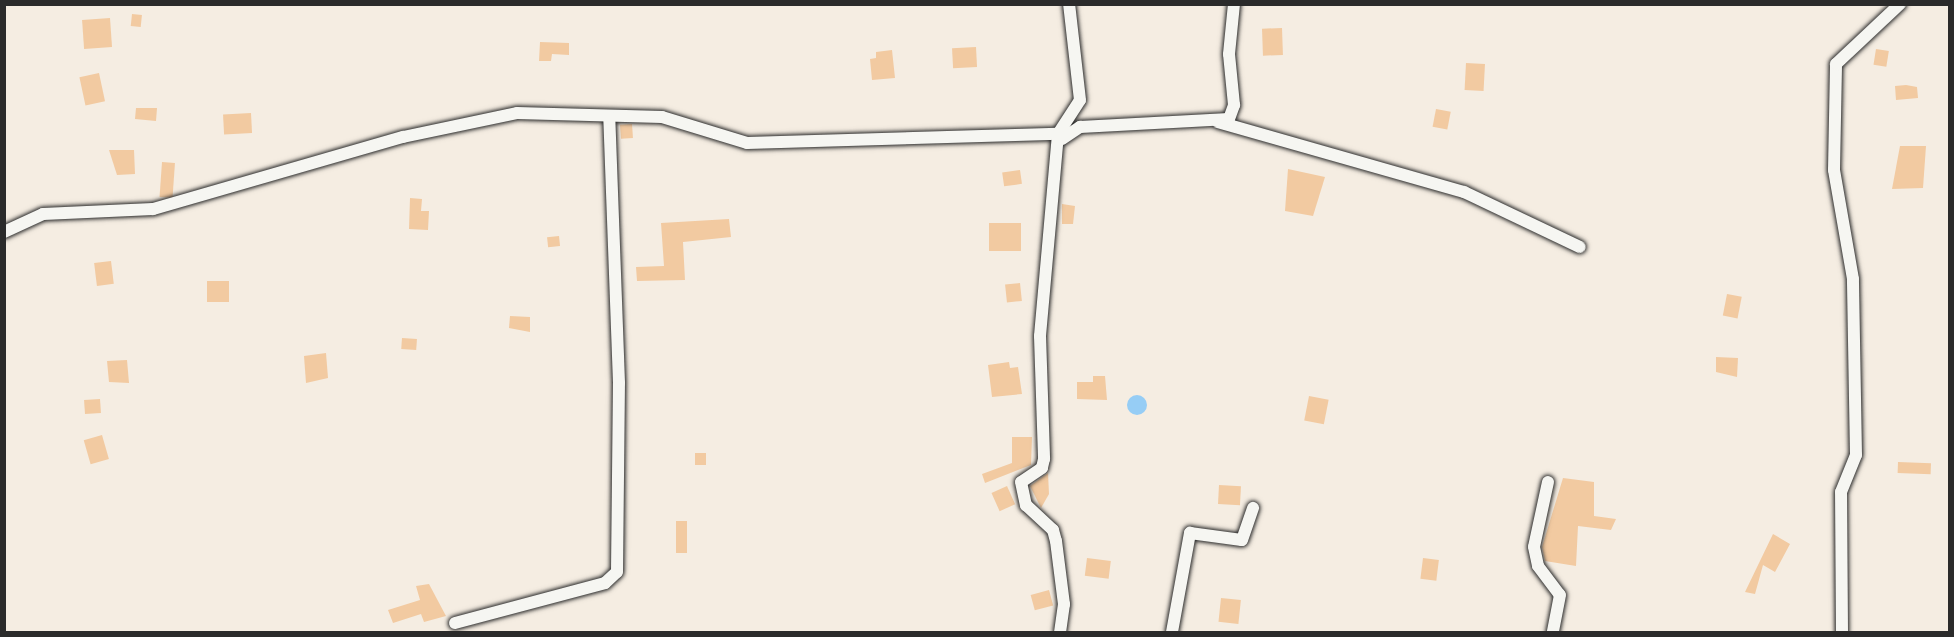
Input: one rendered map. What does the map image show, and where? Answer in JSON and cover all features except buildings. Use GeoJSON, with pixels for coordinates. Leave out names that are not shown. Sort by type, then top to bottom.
{"type":"FeatureCollection","features":[{"type":"Feature","properties":{"kind":"street"},"geometry":{"type":"LineString","coordinates":[[1060,633],[1064,604],[1056,541],[1053,531],[1026,505],[1022,482],[1042,468],[1044,459],[1040,336],[1060,136],[1080,100],[1069,4]]}},
{"type":"Feature","properties":{"kind":"street"},"geometry":{"type":"LineString","coordinates":[[4,232],[42,214],[164,207],[403,137],[517,113],[662,117],[747,143],[1060,136],[1080,127],[1218,122],[1229,118],[1234,105],[1229,54],[1234,4]]}},
{"type":"Feature","properties":{"kind":"street"},"geometry":{"type":"LineString","coordinates":[[1842,633],[1841,492],[1856,455],[1853,279],[1833,170],[1836,64],[1900,4]]}},
{"type":"Feature","properties":{"kind":"street"},"geometry":{"type":"LineString","coordinates":[[455,623],[605,583],[617,572],[619,383],[609,116]]}},
{"type":"Feature","properties":{"kind":"street"},"geometry":{"type":"LineString","coordinates":[[1218,122],[1464,192],[1580,247]]}},
{"type":"Feature","properties":{"kind":"street"},"geometry":{"type":"LineString","coordinates":[[1548,482],[1534,547],[1538,566],[1560,595],[1553,633]]}},
{"type":"Feature","properties":{"kind":"street"},"geometry":{"type":"LineString","coordinates":[[1172,633],[1190,533],[1242,540],[1253,508]]}},
{"type":"Feature","properties":{"kind":"water"},"geometry":{"type":"Polygon","coordinates":[[[1137,395],[1144,398],[1147,405],[1144,412],[1137,415],[1130,412],[1127,405],[1130,398],[1137,395]]]}}]}
